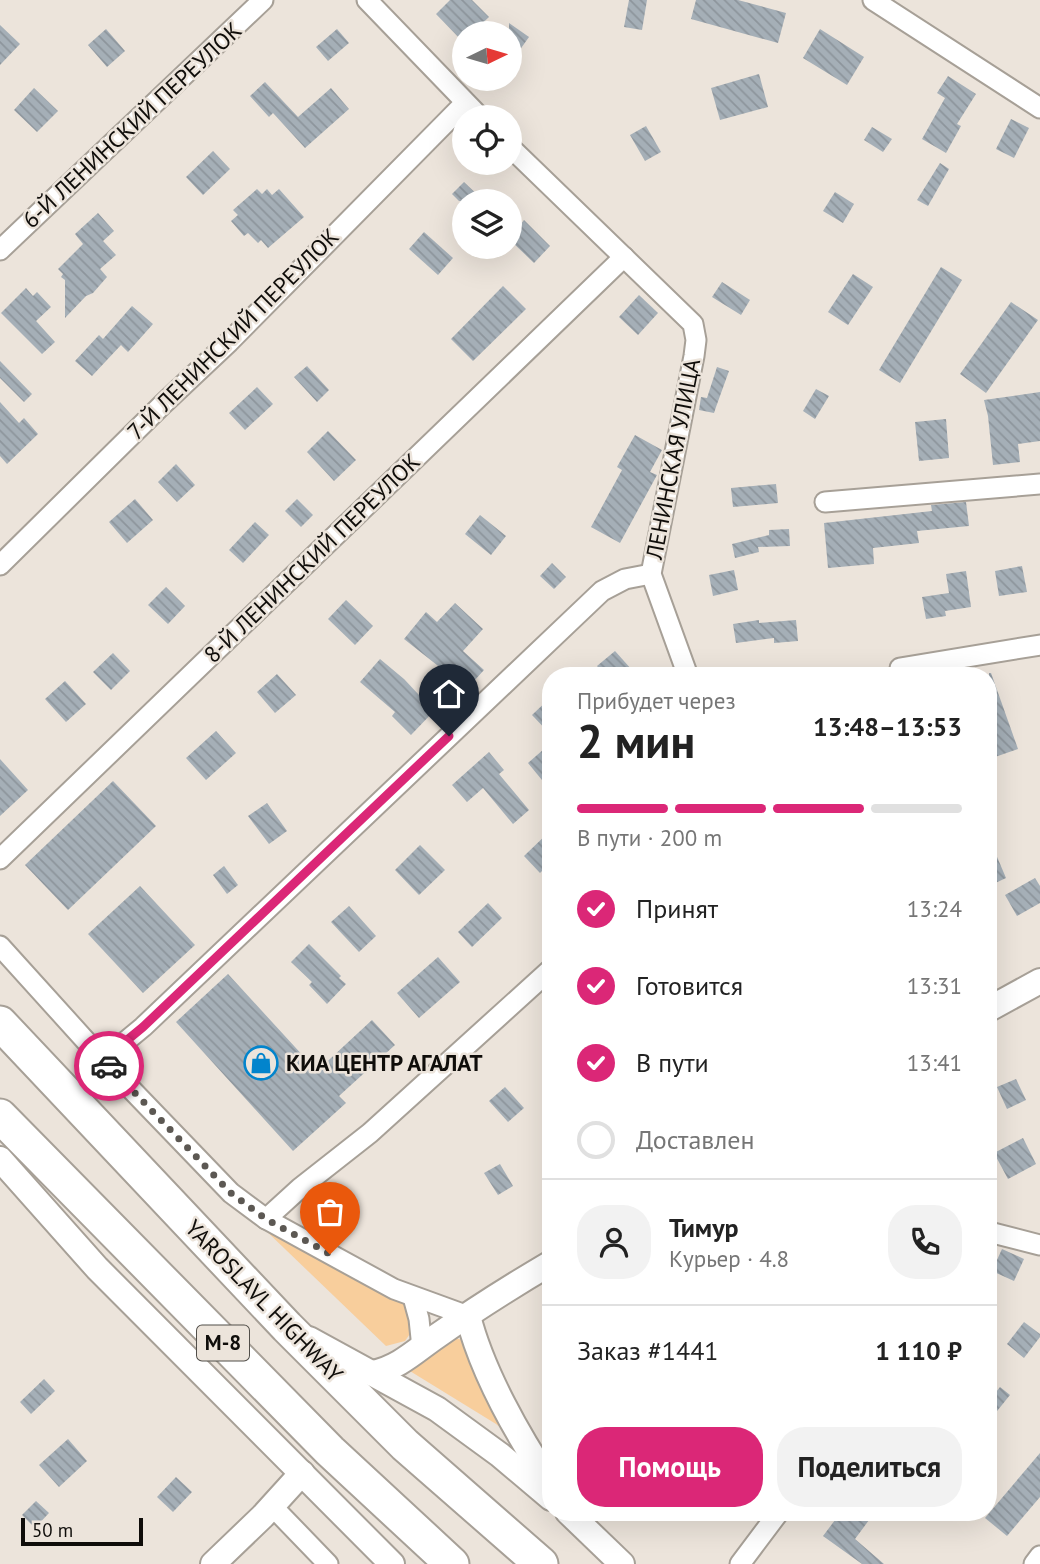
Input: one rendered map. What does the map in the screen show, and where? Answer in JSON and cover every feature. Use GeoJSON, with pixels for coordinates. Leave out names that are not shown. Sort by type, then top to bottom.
{"type":"FeatureCollection","features":[{"type":"Feature","properties":{"kind":"highway","name":"YAROSLAVL HIGHWAY"},"geometry":{"type":"LineString","coordinates":[[0,1023],[287,1326],[405,1445],[541,1564]]}},
{"type":"Feature","properties":{"kind":"highway","name":"М-8"},"geometry":{"type":"LineString","coordinates":[[0,1116],[330,1451],[452,1564]]}},
{"type":"Feature","properties":{"kind":"street","name":"6-Й ЛЕНИНСКИЙ ПЕРЕУЛОК"},"geometry":{"type":"LineString","coordinates":[[0,250],[263,0]]}},
{"type":"Feature","properties":{"kind":"street"},"geometry":{"type":"LineString","coordinates":[[367,0],[465,103]]}},
{"type":"Feature","properties":{"kind":"street"},"geometry":{"type":"LineString","coordinates":[[873,0],[1040,108]]}},
{"type":"Feature","properties":{"kind":"street","name":"7-Й ЛЕНИНСКИЙ ПЕРЕУЛОК"},"geometry":{"type":"LineString","coordinates":[[0,565],[229,342],[465,103]]}},
{"type":"Feature","properties":{"kind":"street","name":"ЛЕНИНСКАЯ УЛИЦА"},"geometry":{"type":"LineString","coordinates":[[522,159],[692,324],[696,340],[650,573],[685,667]]}},
{"type":"Feature","properties":{"kind":"street","name":"8-Й ЛЕНИНСКИЙ ПЕРЕУЛОК"},"geometry":{"type":"LineString","coordinates":[[0,859],[624,257]]}},
{"type":"Feature","properties":{"kind":"street"},"geometry":{"type":"LineString","coordinates":[[825,502],[1040,484]]}},
{"type":"Feature","properties":{"kind":"street"},"geometry":{"type":"LineString","coordinates":[[103,1060],[143,1027],[602,591],[625,579],[650,573]]}},
{"type":"Feature","properties":{"kind":"street"},"geometry":{"type":"LineString","coordinates":[[906,667],[1040,645]]}},
{"type":"Feature","properties":{"kind":"street"},"geometry":{"type":"LineString","coordinates":[[0,946],[103,1060],[231,1193],[266,1219],[394,1289],[468,1316]]}},
{"type":"Feature","properties":{"kind":"street"},"geometry":{"type":"LineString","coordinates":[[266,1219],[300,1188],[370,1133],[542,977]]}},
{"type":"Feature","properties":{"kind":"street"},"geometry":{"type":"LineString","coordinates":[[997,1005],[1040,981]]}},
{"type":"Feature","properties":{"kind":"street"},"geometry":{"type":"LineString","coordinates":[[0,1159],[97,1268],[392,1564]]}},
{"type":"Feature","properties":{"kind":"street"},"geometry":{"type":"LineString","coordinates":[[997,1236],[1040,1245]]}},
{"type":"Feature","properties":{"kind":"street"},"geometry":{"type":"LineString","coordinates":[[373,1373],[390,1369],[503,1292],[542,1269]]}},
{"type":"Feature","properties":{"kind":"street"},"geometry":{"type":"LineString","coordinates":[[413,1297],[422,1348]]}},
{"type":"Feature","properties":{"kind":"street"},"geometry":{"type":"LineString","coordinates":[[468,1316],[482,1360],[529,1452],[542,1472]]}},
{"type":"Feature","properties":{"kind":"street"},"geometry":{"type":"LineString","coordinates":[[287,1326],[438,1409],[542,1490]]}},
{"type":"Feature","properties":{"kind":"street"},"geometry":{"type":"LineString","coordinates":[[213,1564],[302,1473]]}},
{"type":"Feature","properties":{"kind":"street"},"geometry":{"type":"LineString","coordinates":[[272,1506],[328,1564]]}},
{"type":"Feature","properties":{"kind":"street"},"geometry":{"type":"LineString","coordinates":[[578,1521],[622,1564]]}},
{"type":"Feature","properties":{"kind":"street"},"geometry":{"type":"LineString","coordinates":[[740,1564],[772,1521]]}},
{"type":"Feature","properties":{"kind":"street"},"geometry":{"type":"LineString","coordinates":[[1034,1564],[1040,1556]]}},
{"type":"Feature","properties":{"kind":"shaded area"},"geometry":{"type":"Polygon","coordinates":[[[260,1225],[406,1302],[414,1328],[405,1341],[386,1346],[260,1225]]]}},
{"type":"Feature","properties":{"kind":"shaded area"},"geometry":{"type":"Polygon","coordinates":[[[450,1336],[468,1342],[519,1443],[496,1424],[405,1368],[450,1336]]]}},
{"type":"Feature","properties":{"kind":"building"},"geometry":{"type":"Polygon","coordinates":[[[450,0],[472,0],[489,17],[485,21],[452,21],[452,31],[436,14],[450,0]]]}},
{"type":"Feature","properties":{"kind":"building"},"geometry":{"type":"Polygon","coordinates":[[[629,0],[647,0],[642,30],[624,27],[629,0]]]}},
{"type":"Feature","properties":{"kind":"building"},"geometry":{"type":"Polygon","coordinates":[[[696,0],[738,0],[786,13],[778,43],[691,19],[696,0]]]}},
{"type":"Feature","properties":{"kind":"building"},"geometry":{"type":"Polygon","coordinates":[[[0,25],[20,44],[0,65],[0,25]]]}},
{"type":"Feature","properties":{"kind":"building"},"geometry":{"type":"Polygon","coordinates":[[[106,29],[125,51],[107,67],[88,45],[106,29]]]}},
{"type":"Feature","properties":{"kind":"building"},"geometry":{"type":"Polygon","coordinates":[[[337,29],[349,43],[328,61],[316,47],[337,29]]]}},
{"type":"Feature","properties":{"kind":"building"},"geometry":{"type":"Polygon","coordinates":[[[820,29],[864,57],[847,85],[803,58],[820,29]]]}},
{"type":"Feature","properties":{"kind":"building"},"geometry":{"type":"Polygon","coordinates":[[[522,32],[529,37],[522,47],[522,32]]]}},
{"type":"Feature","properties":{"kind":"building"},"geometry":{"type":"Polygon","coordinates":[[[759,74],[768,107],[720,120],[711,88],[759,74]]]}},
{"type":"Feature","properties":{"kind":"building"},"geometry":{"type":"Polygon","coordinates":[[[948,76],[976,94],[957,124],[961,126],[946,153],[922,139],[945,98],[937,93],[948,76]]]}},
{"type":"Feature","properties":{"kind":"building"},"geometry":{"type":"Polygon","coordinates":[[[265,82],[298,117],[331,88],[349,109],[305,148],[273,113],[269,117],[250,96],[265,82]]]}},
{"type":"Feature","properties":{"kind":"building"},"geometry":{"type":"Polygon","coordinates":[[[34,88],[58,111],[37,132],[14,110],[34,88]]]}},
{"type":"Feature","properties":{"kind":"building"},"geometry":{"type":"Polygon","coordinates":[[[1011,119],[1029,128],[1014,158],[996,149],[1011,119]]]}},
{"type":"Feature","properties":{"kind":"building"},"geometry":{"type":"Polygon","coordinates":[[[646,126],[661,152],[645,161],[630,135],[646,126]]]}},
{"type":"Feature","properties":{"kind":"building"},"geometry":{"type":"Polygon","coordinates":[[[872,127],[892,139],[883,152],[864,140],[872,127]]]}},
{"type":"Feature","properties":{"kind":"building"},"geometry":{"type":"Polygon","coordinates":[[[213,151],[230,169],[203,195],[186,177],[213,151]]]}},
{"type":"Feature","properties":{"kind":"building"},"geometry":{"type":"Polygon","coordinates":[[[940,163],[949,169],[928,206],[917,200],[940,163]]]}},
{"type":"Feature","properties":{"kind":"building"},"geometry":{"type":"Polygon","coordinates":[[[464,182],[471,189],[457,189],[464,182]]]}},
{"type":"Feature","properties":{"kind":"building"},"geometry":{"type":"Polygon","coordinates":[[[257,189],[262,194],[267,189],[272,195],[279,189],[304,217],[268,248],[261,240],[258,243],[248,233],[244,236],[231,221],[238,215],[233,210],[257,189]]]}},
{"type":"Feature","properties":{"kind":"building"},"geometry":{"type":"Polygon","coordinates":[[[835,192],[854,204],[843,223],[823,211],[835,192]]]}},
{"type":"Feature","properties":{"kind":"building"},"geometry":{"type":"Polygon","coordinates":[[[98,213],[114,231],[103,241],[116,255],[100,269],[107,277],[65,318],[65,280],[58,269],[83,244],[75,234],[98,213]]]}},
{"type":"Feature","properties":{"kind":"building"},"geometry":{"type":"Polygon","coordinates":[[[524,220],[550,246],[534,263],[522,251],[524,220]]]}},
{"type":"Feature","properties":{"kind":"building"},"geometry":{"type":"Polygon","coordinates":[[[424,232],[452,259],[438,275],[409,249],[424,232]]]}},
{"type":"Feature","properties":{"kind":"building"},"geometry":{"type":"Polygon","coordinates":[[[941,267],[962,280],[900,383],[879,370],[941,267]]]}},
{"type":"Feature","properties":{"kind":"building"},"geometry":{"type":"Polygon","coordinates":[[[853,274],[873,287],[848,325],[828,312],[853,274]]]}},
{"type":"Feature","properties":{"kind":"building"},"geometry":{"type":"Polygon","coordinates":[[[722,282],[750,300],[741,315],[712,297],[722,282]]]}},
{"type":"Feature","properties":{"kind":"building"},"geometry":{"type":"Polygon","coordinates":[[[503,286],[526,309],[473,361],[451,339],[503,286]]]}},
{"type":"Feature","properties":{"kind":"building"},"geometry":{"type":"Polygon","coordinates":[[[26,288],[33,296],[37,292],[51,307],[36,321],[55,342],[42,354],[1,313],[26,288]]]}},
{"type":"Feature","properties":{"kind":"building"},"geometry":{"type":"Polygon","coordinates":[[[639,295],[658,313],[638,335],[619,317],[639,295]]]}},
{"type":"Feature","properties":{"kind":"building"},"geometry":{"type":"Polygon","coordinates":[[[1011,302],[1038,320],[986,393],[960,374],[1011,302]]]}},
{"type":"Feature","properties":{"kind":"building"},"geometry":{"type":"Polygon","coordinates":[[[132,306],[153,324],[128,352],[121,345],[92,376],[75,361],[99,335],[103,339],[132,306]]]}},
{"type":"Feature","properties":{"kind":"building"},"geometry":{"type":"Polygon","coordinates":[[[0,361],[32,394],[24,402],[0,378],[0,361]]]}},
{"type":"Feature","properties":{"kind":"building"},"geometry":{"type":"Polygon","coordinates":[[[307,366],[329,390],[317,402],[294,377],[307,366]]]}},
{"type":"Feature","properties":{"kind":"building"},"geometry":{"type":"Polygon","coordinates":[[[717,367],[729,371],[714,413],[699,410],[701,397],[707,398],[717,367]]]}},
{"type":"Feature","properties":{"kind":"building"},"geometry":{"type":"Polygon","coordinates":[[[257,387],[273,404],[245,430],[229,413],[257,387]]]}},
{"type":"Feature","properties":{"kind":"building"},"geometry":{"type":"Polygon","coordinates":[[[816,389],[829,396],[815,419],[803,411],[816,389]]]}},
{"type":"Feature","properties":{"kind":"building"},"geometry":{"type":"Polygon","coordinates":[[[1040,392],[1040,441],[1018,444],[1020,462],[993,465],[984,400],[1040,392]]]}},
{"type":"Feature","properties":{"kind":"building"},"geometry":{"type":"Polygon","coordinates":[[[0,402],[19,423],[24,418],[38,434],[7,464],[0,456],[0,402]]]}},
{"type":"Feature","properties":{"kind":"building"},"geometry":{"type":"Polygon","coordinates":[[[946,419],[949,458],[919,461],[915,422],[946,419]]]}},
{"type":"Feature","properties":{"kind":"building"},"geometry":{"type":"Polygon","coordinates":[[[328,431],[356,460],[334,481],[307,452],[328,431]]]}},
{"type":"Feature","properties":{"kind":"building"},"geometry":{"type":"Polygon","coordinates":[[[635,435],[662,450],[650,472],[657,475],[620,543],[591,527],[622,470],[617,467],[635,435]]]}},
{"type":"Feature","properties":{"kind":"building"},"geometry":{"type":"Polygon","coordinates":[[[176,464],[195,485],[177,502],[158,482],[176,464]]]}},
{"type":"Feature","properties":{"kind":"building"},"geometry":{"type":"Polygon","coordinates":[[[776,484],[778,503],[733,507],[731,488],[776,484]]]}},
{"type":"Feature","properties":{"kind":"building"},"geometry":{"type":"Polygon","coordinates":[[[135,499],[153,520],[127,543],[109,522],[135,499]]]}},
{"type":"Feature","properties":{"kind":"building"},"geometry":{"type":"Polygon","coordinates":[[[297,499],[313,515],[301,527],[285,511],[297,499]]]}},
{"type":"Feature","properties":{"kind":"building"},"geometry":{"type":"Polygon","coordinates":[[[966,502],[969,526],[917,531],[919,543],[873,548],[874,564],[828,568],[824,523],[932,511],[931,505],[966,502]]]}},
{"type":"Feature","properties":{"kind":"building"},"geometry":{"type":"Polygon","coordinates":[[[480,515],[506,536],[491,555],[465,534],[480,515]]]}},
{"type":"Feature","properties":{"kind":"building"},"geometry":{"type":"Polygon","coordinates":[[[255,522],[269,535],[243,563],[229,550],[255,522]]]}},
{"type":"Feature","properties":{"kind":"building"},"geometry":{"type":"Polygon","coordinates":[[[789,529],[790,546],[758,547],[759,552],[735,558],[732,544],[769,535],[769,530],[789,529]]]}},
{"type":"Feature","properties":{"kind":"building"},"geometry":{"type":"Polygon","coordinates":[[[552,563],[566,577],[554,589],[540,576],[552,563]]]}},
{"type":"Feature","properties":{"kind":"building"},"geometry":{"type":"Polygon","coordinates":[[[1022,566],[1027,592],[999,596],[995,571],[1022,566]]]}},
{"type":"Feature","properties":{"kind":"building"},"geometry":{"type":"Polygon","coordinates":[[[734,570],[738,590],[713,596],[709,575],[734,570]]]}},
{"type":"Feature","properties":{"kind":"building"},"geometry":{"type":"Polygon","coordinates":[[[966,571],[971,607],[945,611],[946,616],[926,619],[922,597],[949,593],[946,574],[966,571]]]}},
{"type":"Feature","properties":{"kind":"building"},"geometry":{"type":"Polygon","coordinates":[[[166,587],[185,606],[168,624],[148,605],[166,587]]]}},
{"type":"Feature","properties":{"kind":"building"},"geometry":{"type":"Polygon","coordinates":[[[346,600],[373,626],[355,645],[328,619],[346,600]]]}},
{"type":"Feature","properties":{"kind":"building"},"geometry":{"type":"Polygon","coordinates":[[[455,603],[483,629],[463,651],[484,670],[464,692],[441,671],[442,669],[404,639],[426,612],[437,622],[455,603]]]}},
{"type":"Feature","properties":{"kind":"building"},"geometry":{"type":"Polygon","coordinates":[[[759,620],[759,623],[796,620],[798,641],[774,643],[774,638],[736,643],[733,624],[759,620]]]}},
{"type":"Feature","properties":{"kind":"building"},"geometry":{"type":"Polygon","coordinates":[[[615,651],[629,667],[598,667],[615,651]]]}},
{"type":"Feature","properties":{"kind":"building"},"geometry":{"type":"Polygon","coordinates":[[[113,653],[130,671],[111,690],[93,672],[113,653]]]}},
{"type":"Feature","properties":{"kind":"building"},"geometry":{"type":"Polygon","coordinates":[[[380,659],[404,679],[434,711],[411,735],[392,716],[395,712],[360,682],[380,659]]]}},
{"type":"Feature","properties":{"kind":"building"},"geometry":{"type":"Polygon","coordinates":[[[277,674],[296,695],[275,713],[257,692],[277,674]]]}},
{"type":"Feature","properties":{"kind":"building"},"geometry":{"type":"Polygon","coordinates":[[[65,681],[86,704],[66,722],[45,699],[65,681]]]}},
{"type":"Feature","properties":{"kind":"building"},"geometry":{"type":"Polygon","coordinates":[[[997,690],[1018,749],[997,756],[997,690]]]}},
{"type":"Feature","properties":{"kind":"building"},"geometry":{"type":"Polygon","coordinates":[[[542,706],[542,726],[532,715],[542,706]]]}},
{"type":"Feature","properties":{"kind":"building"},"geometry":{"type":"Polygon","coordinates":[[[216,731],[236,753],[206,780],[186,758],[216,731]]]}},
{"type":"Feature","properties":{"kind":"building"},"geometry":{"type":"Polygon","coordinates":[[[542,751],[542,780],[528,763],[542,751]]]}},
{"type":"Feature","properties":{"kind":"building"},"geometry":{"type":"Polygon","coordinates":[[[489,752],[504,770],[499,774],[529,810],[513,824],[483,788],[467,802],[452,785],[489,752]]]}},
{"type":"Feature","properties":{"kind":"building"},"geometry":{"type":"Polygon","coordinates":[[[0,759],[28,790],[0,816],[0,759]]]}},
{"type":"Feature","properties":{"kind":"building"},"geometry":{"type":"Polygon","coordinates":[[[113,781],[156,826],[68,910],[25,865],[113,781]]]}},
{"type":"Feature","properties":{"kind":"building"},"geometry":{"type":"Polygon","coordinates":[[[267,803],[287,831],[269,844],[248,816],[267,803]]]}},
{"type":"Feature","properties":{"kind":"building"},"geometry":{"type":"Polygon","coordinates":[[[542,839],[540,873],[524,856],[542,839]]]}},
{"type":"Feature","properties":{"kind":"building"},"geometry":{"type":"Polygon","coordinates":[[[420,845],[445,870],[419,895],[395,870],[420,845]]]}},
{"type":"Feature","properties":{"kind":"building"},"geometry":{"type":"Polygon","coordinates":[[[997,857],[1006,878],[997,882],[997,857]]]}},
{"type":"Feature","properties":{"kind":"building"},"geometry":{"type":"Polygon","coordinates":[[[224,866],[238,885],[227,894],[213,875],[224,866]]]}},
{"type":"Feature","properties":{"kind":"building"},"geometry":{"type":"Polygon","coordinates":[[[1035,878],[1040,886],[1040,903],[1017,916],[1005,895],[1035,878]]]}},
{"type":"Feature","properties":{"kind":"building"},"geometry":{"type":"Polygon","coordinates":[[[140,886],[195,945],[143,993],[88,934],[140,886]]]}},
{"type":"Feature","properties":{"kind":"building"},"geometry":{"type":"Polygon","coordinates":[[[488,903],[502,918],[472,947],[458,932],[488,903]]]}},
{"type":"Feature","properties":{"kind":"building"},"geometry":{"type":"Polygon","coordinates":[[[349,906],[376,936],[359,952],[331,922],[349,906]]]}},
{"type":"Feature","properties":{"kind":"building"},"geometry":{"type":"Polygon","coordinates":[[[309,944],[346,984],[327,1004],[309,985],[312,982],[291,962],[309,944]]]}},
{"type":"Feature","properties":{"kind":"building"},"geometry":{"type":"Polygon","coordinates":[[[438,957],[460,982],[419,1018],[397,993],[438,957]]]}},
{"type":"Feature","properties":{"kind":"building","name":"КИА ЦЕНТР АГАЛАТ"},"geometry":{"type":"Polygon","coordinates":[[[228,974],[317,1071],[372,1020],[395,1045],[339,1096],[346,1103],[293,1151],[176,1022],[228,974]]]}},
{"type":"Feature","properties":{"kind":"building"},"geometry":{"type":"Polygon","coordinates":[[[1016,1079],[1026,1100],[1007,1109],[997,1087],[1016,1079]]]}},
{"type":"Feature","properties":{"kind":"building"},"geometry":{"type":"Polygon","coordinates":[[[505,1087],[524,1108],[508,1122],[489,1101],[505,1087]]]}},
{"type":"Feature","properties":{"kind":"building"},"geometry":{"type":"Polygon","coordinates":[[[1023,1138],[1036,1164],[1008,1179],[997,1159],[997,1151],[1023,1138]]]}},
{"type":"Feature","properties":{"kind":"building"},"geometry":{"type":"Polygon","coordinates":[[[500,1164],[513,1186],[498,1195],[484,1173],[500,1164]]]}},
{"type":"Feature","properties":{"kind":"building"},"geometry":{"type":"Polygon","coordinates":[[[1002,1249],[1024,1259],[1014,1281],[997,1273],[997,1260],[1002,1249]]]}},
{"type":"Feature","properties":{"kind":"building"},"geometry":{"type":"Polygon","coordinates":[[[1024,1322],[1040,1334],[1040,1337],[1024,1358],[1007,1344],[1024,1322]]]}},
{"type":"Feature","properties":{"kind":"building"},"geometry":{"type":"Polygon","coordinates":[[[44,1379],[55,1391],[31,1414],[20,1402],[44,1379]]]}},
{"type":"Feature","properties":{"kind":"building"},"geometry":{"type":"Polygon","coordinates":[[[1000,1387],[1010,1395],[997,1411],[997,1391],[1000,1387]]]}},
{"type":"Feature","properties":{"kind":"building"},"geometry":{"type":"Polygon","coordinates":[[[68,1439],[87,1461],[59,1487],[39,1465],[68,1439]]]}},
{"type":"Feature","properties":{"kind":"building"},"geometry":{"type":"Polygon","coordinates":[[[1040,1453],[1040,1497],[1007,1536],[989,1521],[997,1521],[997,1504],[1040,1453]]]}},
{"type":"Feature","properties":{"kind":"building"},"geometry":{"type":"Polygon","coordinates":[[[176,1477],[192,1492],[173,1512],[157,1497],[176,1477]]]}},
{"type":"Feature","properties":{"kind":"building"},"geometry":{"type":"Polygon","coordinates":[[[36,1501],[49,1513],[35,1528],[22,1515],[36,1501]]]}},
{"type":"Feature","properties":{"kind":"building"},"geometry":{"type":"Polygon","coordinates":[[[834,1521],[868,1521],[855,1539],[884,1564],[862,1564],[823,1536],[834,1521]]]}},
{"type":"Feature","properties":{"kind":"way so far"},"geometry":{"type":"LineString","coordinates":[[109,1066],[231,1193],[266,1219],[330,1254]]}},
{"type":"Feature","properties":{"kind":"place","name":"КИА ЦЕНТР АГАЛАТ"},"geometry":{"type":"Point","coordinates":[261,1063]}},
{"type":"Feature","properties":{"kind":"route"},"geometry":{"type":"LineString","coordinates":[[109,1066],[103,1060],[143,1027],[449,736]]}}]}
